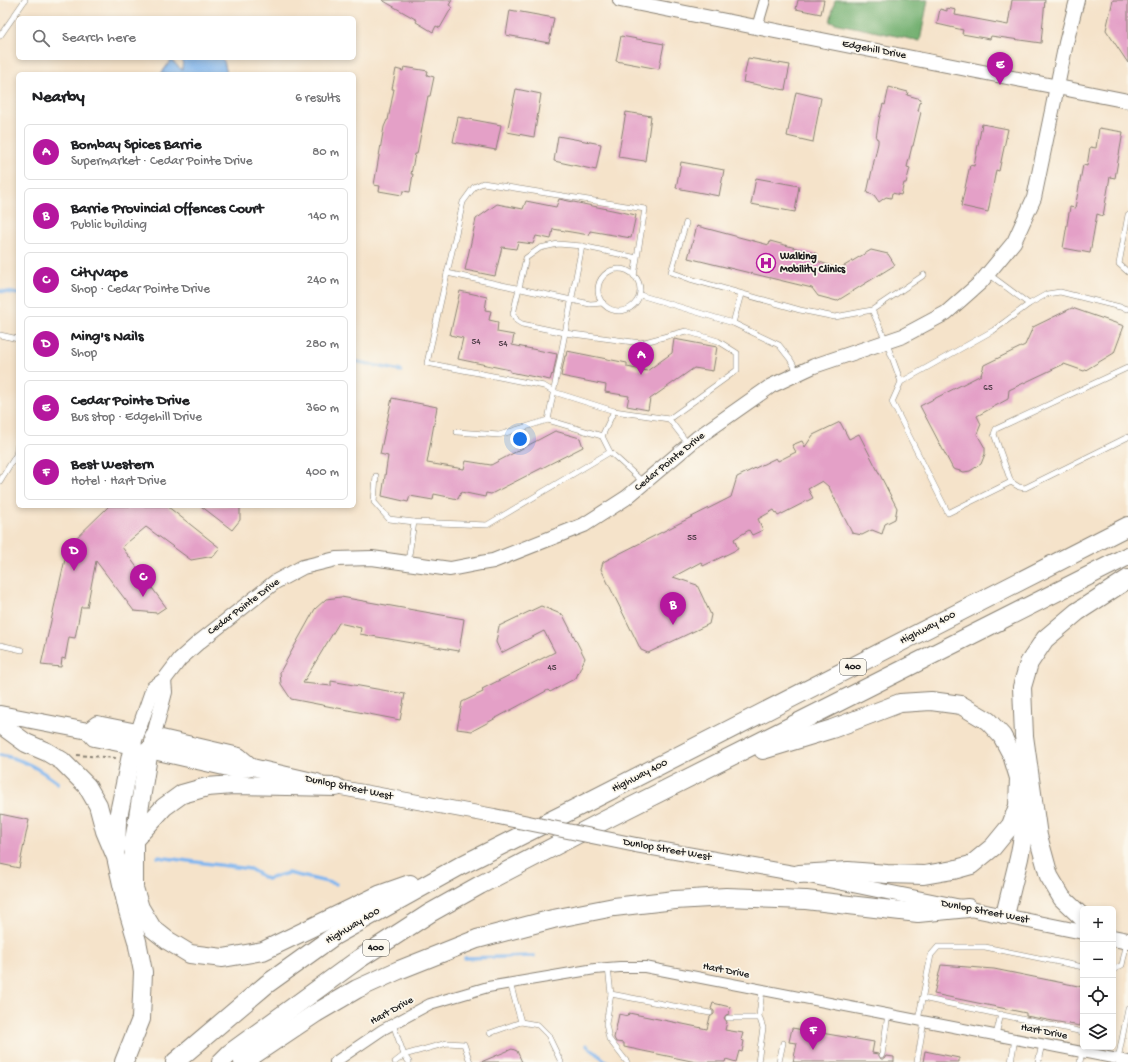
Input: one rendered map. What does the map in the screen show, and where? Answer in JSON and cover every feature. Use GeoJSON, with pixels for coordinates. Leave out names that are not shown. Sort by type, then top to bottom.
{"type":"FeatureCollection","features":[{"type":"Feature","properties":{"kind":"highway","name":"Highway 400"},"geometry":{"type":"LineString","coordinates":[[175,1062],[267,984],[334,936],[460,866],[1128,526]]}},
{"type":"Feature","properties":{"kind":"highway","name":"400"},"geometry":{"type":"LineString","coordinates":[[221,1062],[359,959],[430,913],[543,852],[1128,556]]}},
{"type":"Feature","properties":{"kind":"highway"},"geometry":{"type":"LineString","coordinates":[[1080,915],[1062,898],[1049,876],[1038,836],[1024,736],[1022,686],[1029,663],[1045,639],[1077,612],[1128,579]]}},
{"type":"Feature","properties":{"kind":"highway"},"geometry":{"type":"LineString","coordinates":[[712,766],[832,729],[900,703],[931,702],[961,705],[988,721],[1002,736],[1012,754],[1019,778],[1018,806],[1011,825],[993,847],[971,864],[953,870],[924,875],[848,871],[799,874]]}},
{"type":"Feature","properties":{"kind":"highway"},"geometry":{"type":"LineString","coordinates":[[0,724],[26,743],[47,752],[62,761],[87,786],[98,805],[116,857],[128,911],[137,941],[143,972],[141,1019],[124,1062]]}},
{"type":"Feature","properties":{"kind":"highway"},"geometry":{"type":"LineString","coordinates":[[138,744],[134,841],[134,888],[140,908],[152,928],[167,940],[190,954],[223,958],[263,951],[379,895],[460,866]]}},
{"type":"Feature","properties":{"kind":"highway"},"geometry":{"type":"LineString","coordinates":[[116,857],[117,822],[138,744]]}},
{"type":"Feature","properties":{"kind":"highway"},"geometry":{"type":"LineString","coordinates":[[134,841],[164,807],[182,794],[207,787],[233,785],[336,787]]}},
{"type":"Feature","properties":{"kind":"highway"},"geometry":{"type":"LineString","coordinates":[[1005,915],[1019,858],[1032,791]]}},
{"type":"Feature","properties":{"kind":"highway"},"geometry":{"type":"LineString","coordinates":[[243,1062],[316,1013],[357,989],[385,976],[477,940],[553,919],[614,908],[675,900],[726,898],[806,900],[918,913],[968,908]]}},
{"type":"Feature","properties":{"kind":"main road","name":"Dunlop Street West"},"geometry":{"type":"LineString","coordinates":[[0,714],[88,731],[94,738],[138,744],[169,756],[237,770],[252,767],[336,787]]}},
{"type":"Feature","properties":{"kind":"main road"},"geometry":{"type":"LineString","coordinates":[[1116,939],[1128,941]]}},
{"type":"Feature","properties":{"kind":"street","name":"Edgehill Drive"},"geometry":{"type":"LineString","coordinates":[[620,0],[1057,86],[1128,102]]}},
{"type":"Feature","properties":{"kind":"street"},"geometry":{"type":"LineString","coordinates":[[757,27],[765,0]]}},
{"type":"Feature","properties":{"kind":"street","name":"Cedar Pointe Drive"},"geometry":{"type":"LineString","coordinates":[[138,744],[165,692],[164,680],[180,659],[198,642],[275,582],[303,567],[336,559],[372,558],[450,569],[493,561],[584,525],[626,498],[688,446],[771,386],[814,366],[903,336],[946,313],[981,282],[1014,242],[1034,198],[1057,86],[1077,0]]}},
{"type":"Feature","properties":{"kind":"street","name":"Dunlop Street West"},"geometry":{"type":"LineString","coordinates":[[336,787],[494,816],[636,845],[799,874],[1080,931]]}},
{"type":"Feature","properties":{"kind":"street","name":"Hart Drive"},"geometry":{"type":"LineString","coordinates":[[335,1062],[382,1030],[430,1004],[488,987],[595,968],[645,967],[1082,1052],[1095,1051],[1123,1060]]}},
{"type":"Feature","properties":{"kind":"lane"},"geometry":{"type":"LineString","coordinates":[[0,36],[25,0]]}},
{"type":"Feature","properties":{"kind":"lane"},"geometry":{"type":"LineString","coordinates":[[634,276],[637,258],[645,209],[483,183],[474,187],[463,202],[427,363],[544,386],[554,392],[614,411],[669,419],[736,370],[737,353],[718,341],[686,331],[641,343],[565,333],[522,324],[517,321],[513,314],[526,258],[540,248],[558,244],[582,246],[637,258]]}},
{"type":"Feature","properties":{"kind":"lane"},"geometry":{"type":"LineString","coordinates":[[1128,215],[1119,264],[1128,272]]}},
{"type":"Feature","properties":{"kind":"lane"},"geometry":{"type":"LineString","coordinates":[[686,223],[671,272],[690,279],[800,310],[835,317],[872,310],[924,275]]}},
{"type":"Feature","properties":{"kind":"lane"},"geometry":{"type":"LineString","coordinates":[[548,420],[582,246]]}},
{"type":"Feature","properties":{"kind":"lane"},"geometry":{"type":"LineString","coordinates":[[615,270],[622,270],[634,276],[638,281],[640,295],[633,306],[627,310],[614,310],[603,303],[600,297],[600,283],[603,277],[608,273],[615,270]]}},
{"type":"Feature","properties":{"kind":"lane"},"geometry":{"type":"LineString","coordinates":[[447,273],[590,304],[603,303]]}},
{"type":"Feature","properties":{"kind":"lane"},"geometry":{"type":"LineString","coordinates":[[988,273],[1029,304]]}},
{"type":"Feature","properties":{"kind":"lane"},"geometry":{"type":"LineString","coordinates":[[1011,482],[948,514],[892,402],[901,382],[994,330],[1029,304],[1047,294],[1060,292],[1128,309]]}},
{"type":"Feature","properties":{"kind":"lane"},"geometry":{"type":"LineString","coordinates":[[733,323],[741,294]]}},
{"type":"Feature","properties":{"kind":"lane"},"geometry":{"type":"LineString","coordinates":[[640,295],[733,323],[779,345],[790,359],[798,373]]}},
{"type":"Feature","properties":{"kind":"lane"},"geometry":{"type":"LineString","coordinates":[[872,310],[886,341],[901,382]]}},
{"type":"Feature","properties":{"kind":"lane"},"geometry":{"type":"LineString","coordinates":[[0,335],[16,339]]}},
{"type":"Feature","properties":{"kind":"lane"},"geometry":{"type":"LineString","coordinates":[[1128,366],[996,429],[994,434],[1011,482],[1019,487],[1025,488],[1128,437]]}},
{"type":"Feature","properties":{"kind":"lane"},"geometry":{"type":"LineString","coordinates":[[602,436],[614,411]]}},
{"type":"Feature","properties":{"kind":"lane"},"geometry":{"type":"LineString","coordinates":[[669,419],[688,446]]}},
{"type":"Feature","properties":{"kind":"lane"},"geometry":{"type":"LineString","coordinates":[[457,432],[499,435],[548,420],[602,436],[610,452],[643,483]]}},
{"type":"Feature","properties":{"kind":"lane"},"geometry":{"type":"LineString","coordinates":[[376,476],[374,502],[389,519],[414,522],[487,525],[610,452]]}},
{"type":"Feature","properties":{"kind":"lane"},"geometry":{"type":"LineString","coordinates":[[0,481],[16,455]]}},
{"type":"Feature","properties":{"kind":"lane"},"geometry":{"type":"LineString","coordinates":[[408,563],[414,522]]}},
{"type":"Feature","properties":{"kind":"lane"},"geometry":{"type":"LineString","coordinates":[[0,645],[22,650]]}},
{"type":"Feature","properties":{"kind":"lane"},"geometry":{"type":"LineString","coordinates":[[1116,968],[1122,965],[1128,941]]}},
{"type":"Feature","properties":{"kind":"lane"},"geometry":{"type":"LineString","coordinates":[[917,1062],[922,998],[931,954],[938,947],[985,948],[1080,966]]}},
{"type":"Feature","properties":{"kind":"lane"},"geometry":{"type":"LineString","coordinates":[[608,968],[611,994],[606,1024],[609,1039],[626,1062]]}},
{"type":"Feature","properties":{"kind":"lane"},"geometry":{"type":"LineString","coordinates":[[510,983],[520,1022]]}},
{"type":"Feature","properties":{"kind":"lane"},"geometry":{"type":"LineString","coordinates":[[758,1062],[763,1028],[759,1018],[762,990]]}},
{"type":"Feature","properties":{"kind":"lane"},"geometry":{"type":"LineString","coordinates":[[611,994],[710,1013]]}},
{"type":"Feature","properties":{"kind":"lane"},"geometry":{"type":"LineString","coordinates":[[922,998],[1080,1031]]}},
{"type":"Feature","properties":{"kind":"lane"},"geometry":{"type":"LineString","coordinates":[[1123,1060],[1128,1009]]}},
{"type":"Feature","properties":{"kind":"lane"},"geometry":{"type":"LineString","coordinates":[[882,1055],[888,1014]]}},
{"type":"Feature","properties":{"kind":"lane"},"geometry":{"type":"LineString","coordinates":[[996,1035],[1001,1014]]}},
{"type":"Feature","properties":{"kind":"lane"},"geometry":{"type":"LineString","coordinates":[[728,1018],[759,1018]]}},
{"type":"Feature","properties":{"kind":"lane"},"geometry":{"type":"LineString","coordinates":[[490,1033],[520,1022],[538,1025],[548,1035],[561,1062]]}},
{"type":"Feature","properties":{"kind":"lane"},"geometry":{"type":"LineString","coordinates":[[393,1024],[404,1055],[409,1062]]}},
{"type":"Feature","properties":{"kind":"lane"},"geometry":{"type":"LineString","coordinates":[[1011,1062],[1015,1039]]}},
{"type":"Feature","properties":{"kind":"lane"},"geometry":{"type":"LineString","coordinates":[[395,1062],[404,1055],[446,1043],[464,1044],[470,1062]]}},
{"type":"Feature","properties":{"kind":"lane"},"geometry":{"type":"LineString","coordinates":[[779,1062],[783,1043]]}},
{"type":"Feature","properties":{"kind":"lane"},"geometry":{"type":"LineString","coordinates":[[1038,1062],[1042,1044]]}},
{"type":"Feature","properties":{"kind":"lane"},"geometry":{"type":"LineString","coordinates":[[1080,1062],[1082,1052]]}},
{"type":"Feature","properties":{"kind":"path"},"geometry":{"type":"LineString","coordinates":[[72,755],[118,758],[138,744]]}},
{"type":"Feature","properties":{"kind":"green space"},"geometry":{"type":"Polygon","coordinates":[[[835,0],[928,0],[920,41],[830,22],[835,0]]]}},
{"type":"Feature","properties":{"kind":"water"},"geometry":{"type":"Polygon","coordinates":[[[171,60],[182,70],[183,60],[223,60],[227,72],[162,72],[171,60]]]}},
{"type":"Feature","properties":{"kind":"building"},"geometry":{"type":"Polygon","coordinates":[[[382,0],[452,0],[449,5],[452,7],[440,28],[436,26],[433,32],[416,22],[417,20],[382,0]]]}},
{"type":"Feature","properties":{"kind":"building"},"geometry":{"type":"Polygon","coordinates":[[[798,0],[824,0],[821,14],[796,9],[798,0]]]}},
{"type":"Feature","properties":{"kind":"building"},"geometry":{"type":"Polygon","coordinates":[[[1012,0],[1045,0],[1041,43],[991,36],[990,39],[962,34],[963,30],[937,24],[940,9],[947,11],[947,8],[956,10],[955,15],[1008,25],[1012,0]]]}},
{"type":"Feature","properties":{"kind":"building"},"geometry":{"type":"Polygon","coordinates":[[[1113,0],[1128,0],[1128,63],[1106,30],[1113,0]]]}},
{"type":"Feature","properties":{"kind":"building"},"geometry":{"type":"Polygon","coordinates":[[[510,10],[554,18],[549,43],[506,35],[510,10]]]}},
{"type":"Feature","properties":{"kind":"building"},"geometry":{"type":"Polygon","coordinates":[[[621,36],[664,44],[659,69],[616,61],[621,36]]]}},
{"type":"Feature","properties":{"kind":"building"},"geometry":{"type":"Polygon","coordinates":[[[748,58],[790,65],[785,90],[743,82],[748,58]]]}},
{"type":"Feature","properties":{"kind":"building"},"geometry":{"type":"Polygon","coordinates":[[[404,67],[428,71],[427,75],[434,77],[430,96],[428,96],[417,154],[415,154],[411,174],[413,174],[410,192],[403,191],[402,195],[379,191],[380,186],[374,185],[384,127],[388,120],[394,89],[392,89],[396,69],[403,71],[404,67]]]}},
{"type":"Feature","properties":{"kind":"building"},"geometry":{"type":"Polygon","coordinates":[[[889,87],[908,92],[907,95],[921,99],[918,111],[921,112],[907,167],[910,168],[901,195],[892,193],[891,198],[886,197],[879,202],[874,195],[867,193],[878,143],[878,139],[876,138],[879,119],[883,104],[885,105],[889,87]]]}},
{"type":"Feature","properties":{"kind":"building"},"geometry":{"type":"Polygon","coordinates":[[[516,89],[541,94],[534,137],[507,132],[516,89]]]}},
{"type":"Feature","properties":{"kind":"building"},"geometry":{"type":"Polygon","coordinates":[[[796,92],[821,98],[813,142],[787,136],[796,92]]]}},
{"type":"Feature","properties":{"kind":"building"},"geometry":{"type":"Polygon","coordinates":[[[626,112],[651,116],[645,161],[618,157],[626,112]]]}},
{"type":"Feature","properties":{"kind":"building"},"geometry":{"type":"Polygon","coordinates":[[[458,117],[501,125],[496,150],[453,142],[458,117]]]}},
{"type":"Feature","properties":{"kind":"building"},"geometry":{"type":"Polygon","coordinates":[[[982,124],[1008,129],[999,171],[996,170],[988,212],[961,206],[970,165],[974,166],[982,124]]]}},
{"type":"Feature","properties":{"kind":"building"},"geometry":{"type":"Polygon","coordinates":[[[1099,128],[1123,132],[1115,178],[1110,177],[1103,216],[1097,214],[1090,253],[1063,248],[1070,207],[1075,208],[1083,165],[1087,166],[1090,147],[1096,148],[1099,128]]]}},
{"type":"Feature","properties":{"kind":"building"},"geometry":{"type":"Polygon","coordinates":[[[558,136],[601,144],[596,170],[554,161],[558,136]]]}},
{"type":"Feature","properties":{"kind":"building"},"geometry":{"type":"Polygon","coordinates":[[[681,162],[724,170],[719,196],[676,188],[681,162]]]}},
{"type":"Feature","properties":{"kind":"building"},"geometry":{"type":"Polygon","coordinates":[[[756,178],[799,186],[795,212],[751,204],[756,178]]]}},
{"type":"Feature","properties":{"kind":"building"},"geometry":{"type":"Polygon","coordinates":[[[559,199],[636,215],[631,238],[590,231],[589,235],[553,229],[551,239],[536,236],[533,244],[518,242],[516,249],[502,247],[495,276],[465,270],[476,219],[497,204],[523,209],[526,201],[556,207],[559,199]]]}},
{"type":"Feature","properties":{"kind":"building","name":"Walking Mobility Clinics"},"geometry":{"type":"Polygon","coordinates":[[[697,226],[769,245],[770,241],[818,254],[817,261],[839,269],[871,250],[888,254],[895,265],[837,301],[818,296],[812,288],[688,258],[697,226]]]}},
{"type":"Feature","properties":{"kind":"building"},"geometry":{"type":"Polygon","coordinates":[[[460,291],[487,297],[485,310],[491,311],[489,320],[498,322],[497,332],[514,335],[512,345],[557,354],[553,375],[552,374],[550,380],[458,359],[463,338],[450,335],[460,291]]]}},
{"type":"Feature","properties":{"kind":"building"},"geometry":{"type":"Polygon","coordinates":[[[1072,308],[1124,326],[1114,353],[1084,371],[1064,364],[1009,390],[1008,399],[977,416],[981,424],[977,434],[985,448],[985,454],[981,464],[970,471],[964,472],[953,469],[920,406],[981,375],[984,365],[1025,345],[1033,327],[1072,308]]]}},
{"type":"Feature","properties":{"kind":"building"},"geometry":{"type":"Polygon","coordinates":[[[674,339],[717,347],[713,371],[694,368],[650,399],[648,410],[627,406],[629,396],[605,392],[606,385],[561,376],[567,351],[627,363],[627,367],[647,371],[672,353],[674,339]]]}},
{"type":"Feature","properties":{"kind":"building"},"geometry":{"type":"Polygon","coordinates":[[[392,398],[437,407],[427,463],[464,469],[466,461],[491,465],[555,431],[580,438],[583,447],[491,494],[486,493],[485,497],[461,492],[458,499],[434,494],[433,500],[410,496],[408,502],[382,496],[388,456],[380,454],[392,398]]]}},
{"type":"Feature","properties":{"kind":"building"},"geometry":{"type":"Polygon","coordinates":[[[840,422],[849,439],[859,434],[897,508],[895,519],[885,524],[882,534],[872,530],[862,535],[852,533],[829,487],[822,481],[808,489],[813,498],[778,516],[774,510],[758,519],[763,530],[752,535],[749,530],[734,539],[738,549],[703,566],[701,562],[673,577],[697,585],[711,615],[709,624],[648,653],[641,650],[601,569],[603,562],[731,497],[737,477],[776,458],[778,461],[796,452],[792,445],[802,441],[805,447],[813,435],[840,422]]]}},
{"type":"Feature","properties":{"kind":"building"},"geometry":{"type":"Polygon","coordinates":[[[107,508],[170,508],[220,548],[214,556],[191,560],[146,527],[122,547],[166,607],[157,613],[134,611],[96,561],[87,607],[81,607],[75,638],[69,637],[65,659],[62,658],[61,667],[41,665],[68,546],[107,508]]]}},
{"type":"Feature","properties":{"kind":"building"},"geometry":{"type":"Polygon","coordinates":[[[204,508],[240,508],[240,520],[232,530],[204,508]]]}},
{"type":"Feature","properties":{"kind":"building"},"geometry":{"type":"Polygon","coordinates":[[[341,597],[464,619],[459,651],[360,634],[361,628],[339,623],[303,683],[331,686],[331,681],[405,694],[400,720],[291,699],[281,684],[280,672],[315,609],[326,599],[341,597]]]}},
{"type":"Feature","properties":{"kind":"building"},"geometry":{"type":"Polygon","coordinates":[[[541,606],[563,615],[585,658],[576,678],[550,692],[548,690],[472,731],[457,729],[462,702],[483,692],[482,689],[555,652],[544,631],[501,653],[496,642],[499,626],[541,606]]]}},
{"type":"Feature","properties":{"kind":"building"},"geometry":{"type":"Polygon","coordinates":[[[0,814],[29,820],[19,868],[0,864],[0,814]]]}},
{"type":"Feature","properties":{"kind":"building"},"geometry":{"type":"Polygon","coordinates":[[[941,965],[994,969],[1080,986],[1080,1026],[1026,1016],[1026,1013],[934,994],[941,965]]]}},
{"type":"Feature","properties":{"kind":"building"},"geometry":{"type":"Polygon","coordinates":[[[713,1003],[730,1007],[729,1014],[724,1018],[727,1022],[725,1030],[743,1033],[741,1040],[744,1041],[742,1052],[739,1051],[736,1062],[726,1059],[725,1062],[696,1062],[624,1047],[624,1043],[616,1042],[614,1038],[619,1014],[628,1016],[629,1013],[707,1029],[710,1017],[714,1014],[714,1011],[711,1009],[713,1003]]]}},
{"type":"Feature","properties":{"kind":"building"},"geometry":{"type":"Polygon","coordinates":[[[792,1028],[874,1042],[872,1053],[878,1054],[881,1059],[884,1059],[886,1056],[894,1057],[894,1062],[793,1062],[797,1043],[789,1042],[792,1028]]]}},
{"type":"Feature","properties":{"kind":"building"},"geometry":{"type":"Polygon","coordinates":[[[512,1049],[517,1051],[522,1062],[481,1062],[512,1049]]]}},
{"type":"Feature","properties":{"kind":"building"},"geometry":{"type":"Polygon","coordinates":[[[925,1051],[959,1058],[959,1062],[923,1062],[925,1051]]]}},
{"type":"Feature","properties":{"kind":"waterway"},"geometry":{"type":"LineString","coordinates":[[0,291],[16,294]]}},
{"type":"Feature","properties":{"kind":"waterway"},"geometry":{"type":"LineString","coordinates":[[356,361],[401,371]]}},
{"type":"Feature","properties":{"kind":"waterway"},"geometry":{"type":"LineString","coordinates":[[0,755],[17,759],[31,765],[58,783]]}},
{"type":"Feature","properties":{"kind":"waterway"},"geometry":{"type":"LineString","coordinates":[[158,857],[250,869],[267,879],[288,873],[336,884]]}},
{"type":"Feature","properties":{"kind":"waterway"},"geometry":{"type":"LineString","coordinates":[[465,958],[534,956]]}},
{"type":"Feature","properties":{"kind":"waterway"},"geometry":{"type":"LineString","coordinates":[[586,1045],[607,1062]]}},
{"type":"Feature","properties":{"kind":"place","name":"Cedar Pointe Drive"},"geometry":{"type":"Point","coordinates":[1000,85]}},
{"type":"Feature","properties":{"kind":"place","name":"Walking Mobility Clinics"},"geometry":{"type":"Point","coordinates":[766,263]}},
{"type":"Feature","properties":{"kind":"place","name":"Bombay Spices Barrie"},"geometry":{"type":"Point","coordinates":[641,375]}},
{"type":"Feature","properties":{"kind":"place","name":"Ming's Nails"},"geometry":{"type":"Point","coordinates":[74,571]}},
{"type":"Feature","properties":{"kind":"place","name":"CityVape"},"geometry":{"type":"Point","coordinates":[143,597]}},
{"type":"Feature","properties":{"kind":"place","name":"Barrie Provincial Offences Court"},"geometry":{"type":"Point","coordinates":[673,625]}},
{"type":"Feature","properties":{"kind":"place","name":"Best Western"},"geometry":{"type":"Point","coordinates":[813,1050]}}]}
